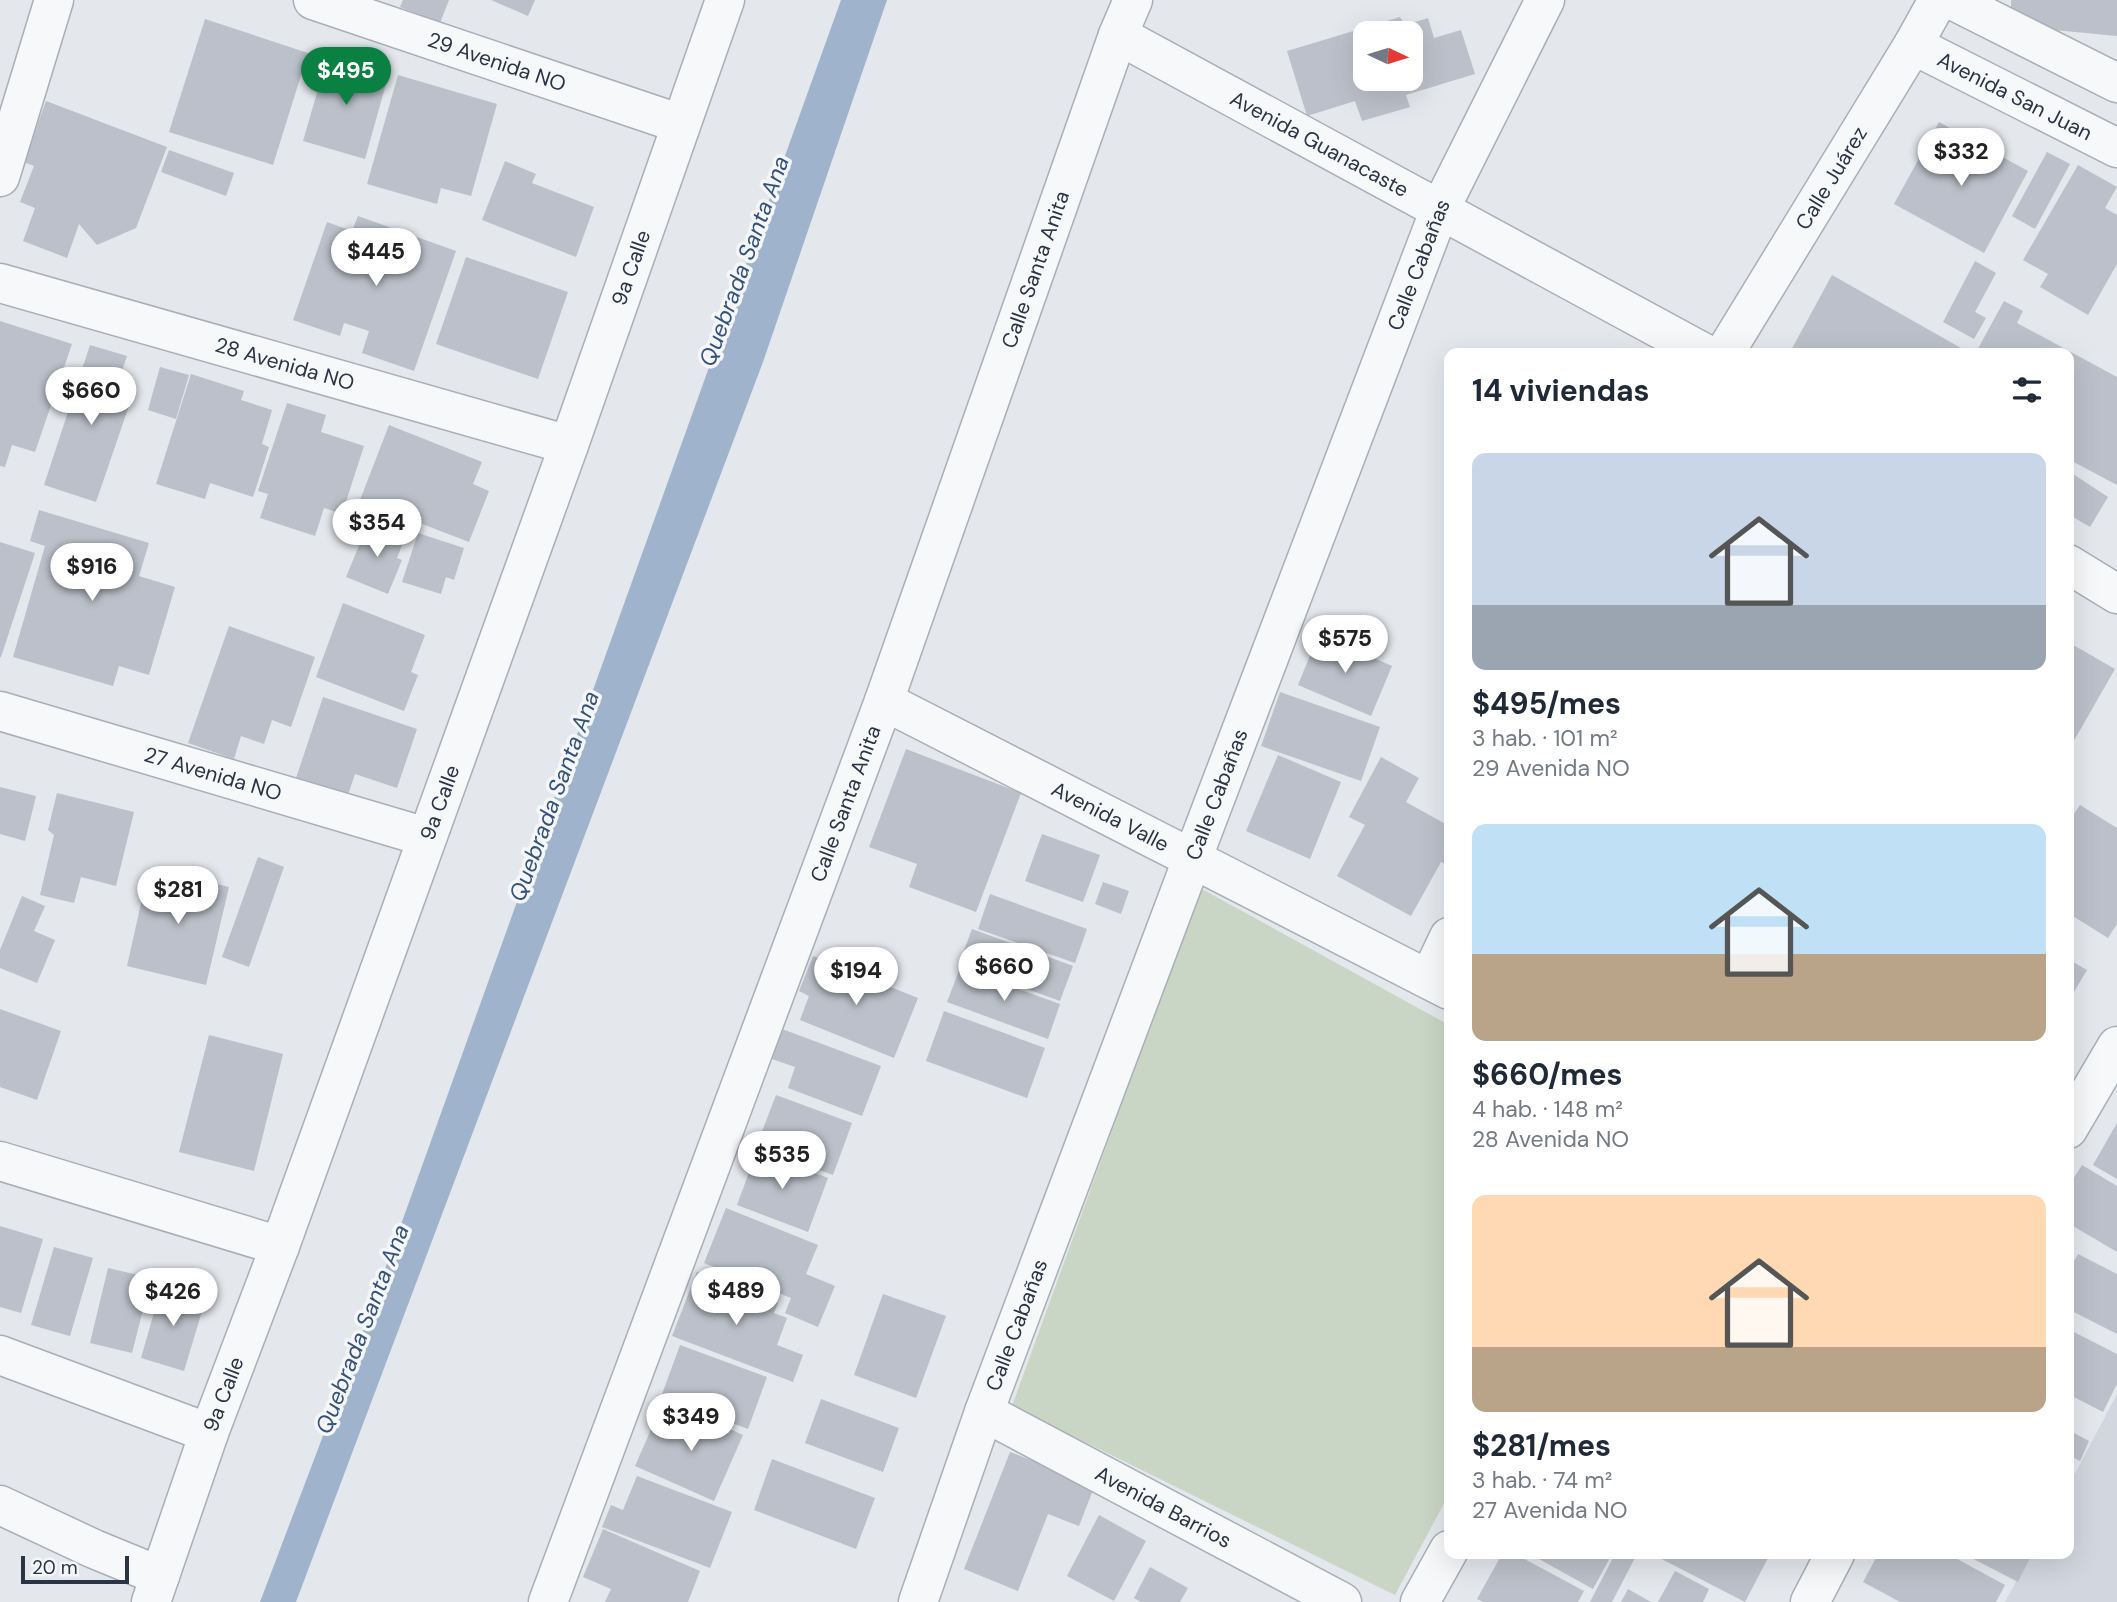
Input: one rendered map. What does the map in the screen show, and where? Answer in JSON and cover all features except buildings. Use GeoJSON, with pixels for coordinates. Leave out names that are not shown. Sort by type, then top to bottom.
{"type":"FeatureCollection","features":[{"type":"Feature","properties":{"kind":"street"},"geometry":{"type":"LineString","coordinates":[[0,177],[54,0]]}},
{"type":"Feature","properties":{"kind":"street","name":"29 Avenida NO"},"geometry":{"type":"LineString","coordinates":[[313,0],[681,124]]}},
{"type":"Feature","properties":{"kind":"street","name":"9a Calle"},"geometry":{"type":"LineString","coordinates":[[156,1589],[209,1433],[280,1246],[569,445],[725,0]]}},
{"type":"Feature","properties":{"kind":"street","name":"Calle Santa Anita"},"geometry":{"type":"LineString","coordinates":[[548,1602],[884,701],[1118,35],[1133,0]]}},
{"type":"Feature","properties":{"kind":"street","name":"Calle Cabañas"},"geometry":{"type":"LineString","coordinates":[[918,1602],[984,1412],[1440,209],[1545,0]]}},
{"type":"Feature","properties":{"kind":"street","name":"Calle Juárez"},"geometry":{"type":"LineString","coordinates":[[1728,348],[1913,46],[1938,0]]}},
{"type":"Feature","properties":{"kind":"street"},"geometry":{"type":"LineString","coordinates":[[1952,0],[2117,83]]}},
{"type":"Feature","properties":{"kind":"street","name":"Avenida Guanacaste"},"geometry":{"type":"LineString","coordinates":[[1118,35],[1695,348]]}},
{"type":"Feature","properties":{"kind":"street","name":"Avenida San Juan"},"geometry":{"type":"LineString","coordinates":[[1913,46],[2117,147]]}},
{"type":"Feature","properties":{"kind":"street","name":"28 Avenida NO"},"geometry":{"type":"LineString","coordinates":[[0,283],[569,445]]}},
{"type":"Feature","properties":{"kind":"street"},"geometry":{"type":"LineString","coordinates":[[2074,568],[2117,594]]}},
{"type":"Feature","properties":{"kind":"street","name":"Avenida Valle"},"geometry":{"type":"LineString","coordinates":[[884,701],[1439,984]]}},
{"type":"Feature","properties":{"kind":"street","name":"27 Avenida NO"},"geometry":{"type":"LineString","coordinates":[[0,711],[426,837]]}},
{"type":"Feature","properties":{"kind":"street"},"geometry":{"type":"LineString","coordinates":[[1439,984],[1444,960]]}},
{"type":"Feature","properties":{"kind":"street"},"geometry":{"type":"LineString","coordinates":[[2074,1119],[2117,1046]]}},
{"type":"Feature","properties":{"kind":"street"},"geometry":{"type":"LineString","coordinates":[[0,1161],[280,1246]]}},
{"type":"Feature","properties":{"kind":"street"},"geometry":{"type":"LineString","coordinates":[[0,1355],[209,1433]]}},
{"type":"Feature","properties":{"kind":"street","name":"Avenida Barrios"},"geometry":{"type":"LineString","coordinates":[[984,1412],[1342,1602]]}},
{"type":"Feature","properties":{"kind":"street"},"geometry":{"type":"LineString","coordinates":[[0,1505],[94,1549],[156,1589]]}},
{"type":"Feature","properties":{"kind":"street"},"geometry":{"type":"LineString","coordinates":[[1420,1602],[1444,1559]]}},
{"type":"Feature","properties":{"kind":"street"},"geometry":{"type":"LineString","coordinates":[[1810,1602],[1832,1559]]}},
{"type":"Feature","properties":{"kind":"shaded area"},"geometry":{"type":"Polygon","coordinates":[[[2117,1394],[2117,1602],[2005,1602],[2028,1559],[2074,1559],[2074,1476],[2117,1394]]]}},
{"type":"Feature","properties":{"kind":"green space"},"geometry":{"type":"Polygon","coordinates":[[[1200,888],[1444,1022],[1444,1503],[1395,1595],[1012,1406],[1200,888]]]}},
{"type":"Feature","properties":{"kind":"water"},"geometry":{"type":"Polygon","coordinates":[[[841,0],[887,0],[763,362],[296,1602],[260,1602],[362,1333],[841,0]]]}},
{"type":"Feature","properties":{"kind":"water label","name":"Quebrada Santa Ana"},"geometry":{"type":"Point","coordinates":[744,261]}},
{"type":"Feature","properties":{"kind":"water label","name":"Quebrada Santa Ana"},"geometry":{"type":"Point","coordinates":[554,796]}},
{"type":"Feature","properties":{"kind":"water label","name":"Quebrada Santa Ana"},"geometry":{"type":"Point","coordinates":[362,1329]}}]}
